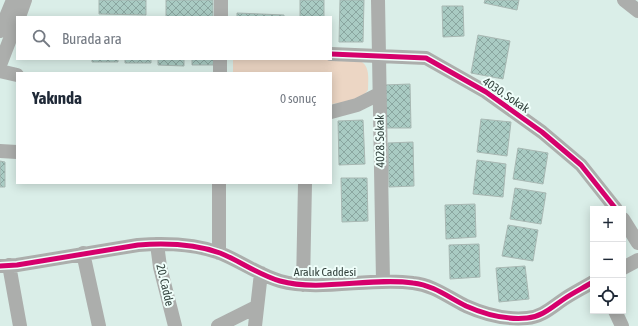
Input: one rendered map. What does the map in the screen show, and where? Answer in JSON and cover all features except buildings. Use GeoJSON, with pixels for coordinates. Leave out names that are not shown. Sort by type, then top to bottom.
{"type":"FeatureCollection","features":[{"type":"Feature","properties":{"kind":"street"},"geometry":{"type":"LineString","coordinates":[[0,31],[13,0]]}},
{"type":"Feature","properties":{"kind":"street"},"geometry":{"type":"LineString","coordinates":[[19,16],[25,0]]}},
{"type":"Feature","properties":{"kind":"street"},"geometry":{"type":"LineString","coordinates":[[221,0],[221,16]]}},
{"type":"Feature","properties":{"kind":"street","name":"4028. Sokak"},"geometry":{"type":"LineString","coordinates":[[378,0],[383,281]]}},
{"type":"Feature","properties":{"kind":"street"},"geometry":{"type":"LineString","coordinates":[[624,0],[638,11]]}},
{"type":"Feature","properties":{"kind":"street"},"geometry":{"type":"LineString","coordinates":[[0,65],[16,24]]}},
{"type":"Feature","properties":{"kind":"street","name":"4030. Sokak"},"geometry":{"type":"LineString","coordinates":[[332,54],[426,58],[486,92],[542,132],[581,165],[614,206]]}},
{"type":"Feature","properties":{"kind":"street"},"geometry":{"type":"LineString","coordinates":[[220,60],[220,72]]}},
{"type":"Feature","properties":{"kind":"street"},"geometry":{"type":"LineString","coordinates":[[0,72],[16,75]]}},
{"type":"Feature","properties":{"kind":"street"},"geometry":{"type":"LineString","coordinates":[[332,112],[357,105],[380,94]]}},
{"type":"Feature","properties":{"kind":"street"},"geometry":{"type":"LineString","coordinates":[[0,151],[16,152]]}},
{"type":"Feature","properties":{"kind":"street"},"geometry":{"type":"LineString","coordinates":[[219,184],[219,253]]}},
{"type":"Feature","properties":{"kind":"street"},"geometry":{"type":"LineString","coordinates":[[303,285],[305,184]]}},
{"type":"Feature","properties":{"kind":"street"},"geometry":{"type":"LineString","coordinates":[[626,224],[638,243]]}},
{"type":"Feature","properties":{"kind":"street","name":"Aralık Caddesi"},"geometry":{"type":"LineString","coordinates":[[4,265],[138,245],[157,244],[198,248],[219,253],[261,274],[280,281],[303,285],[383,281],[414,283],[437,289],[465,305],[489,316],[508,319],[529,318],[540,320],[590,284]]}},
{"type":"Feature","properties":{"kind":"street","name":"20. Cadde"},"geometry":{"type":"LineString","coordinates":[[157,244],[160,267],[175,326]]}},
{"type":"Feature","properties":{"kind":"street"},"geometry":{"type":"LineString","coordinates":[[83,253],[99,326]]}},
{"type":"Feature","properties":{"kind":"street"},"geometry":{"type":"LineString","coordinates":[[626,266],[638,260]]}},
{"type":"Feature","properties":{"kind":"street"},"geometry":{"type":"LineString","coordinates":[[4,265],[20,326]]}},
{"type":"Feature","properties":{"kind":"street"},"geometry":{"type":"LineString","coordinates":[[255,326],[261,274]]}},
{"type":"Feature","properties":{"kind":"street"},"geometry":{"type":"LineString","coordinates":[[218,326],[256,307]]}},
{"type":"Feature","properties":{"kind":"street"},"geometry":{"type":"LineString","coordinates":[[616,314],[622,326]]}},
{"type":"Feature","properties":{"kind":"shaded area"},"geometry":{"type":"Polygon","coordinates":[[[357,59],[367,68],[368,90],[361,97],[356,99],[332,104],[332,72],[233,72],[233,60],[357,59]]]}},
{"type":"Feature","properties":{"kind":"cycle path"},"geometry":{"type":"LineString","coordinates":[[332,54],[426,58],[486,92],[542,132],[581,165],[614,206]]}},
{"type":"Feature","properties":{"kind":"cycle path"},"geometry":{"type":"LineString","coordinates":[[0,266],[17,265],[138,245],[179,245],[220,253],[257,272],[280,281],[295,284],[329,285],[380,282],[420,284],[434,289],[473,309],[496,316],[511,318],[532,317],[542,314],[590,284]]}}]}
